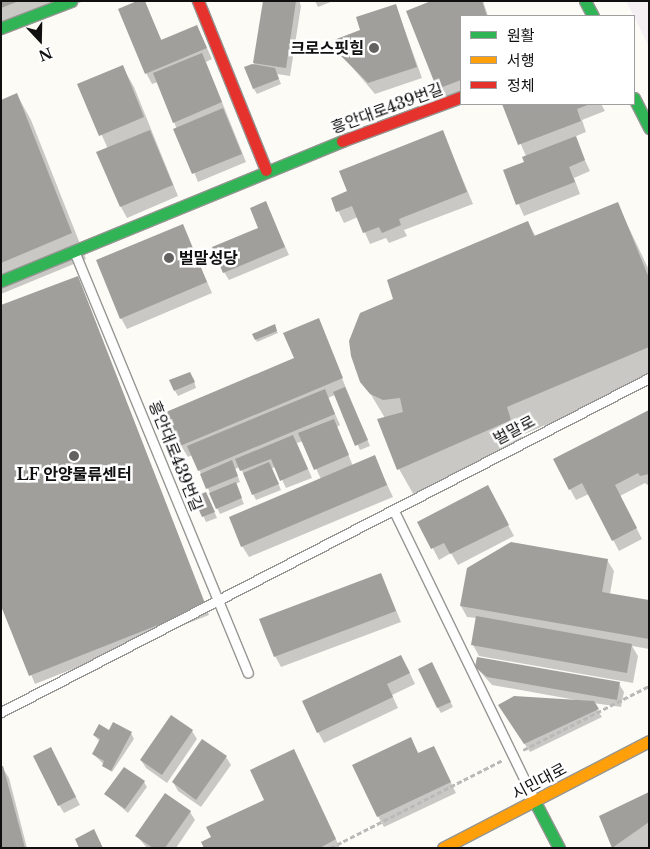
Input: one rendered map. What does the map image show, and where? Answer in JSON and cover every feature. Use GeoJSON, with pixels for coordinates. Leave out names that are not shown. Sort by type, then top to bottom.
{"type":"FeatureCollection","features":[{"type":"Feature","properties":{"kind":"street"},"geometry":{"type":"LineString","coordinates":[[1,28],[71,1]]}},
{"type":"Feature","properties":{"kind":"street"},"geometry":{"type":"LineString","coordinates":[[198,1],[266,170]]}},
{"type":"Feature","properties":{"kind":"street"},"geometry":{"type":"LineString","coordinates":[[585,1],[592,15]]}},
{"type":"Feature","properties":{"kind":"street","name":"흥안대로439번길"},"geometry":{"type":"LineString","coordinates":[[1,281],[266,170],[460,97]]}},
{"type":"Feature","properties":{"kind":"street"},"geometry":{"type":"LineString","coordinates":[[635,100],[649,128]]}},
{"type":"Feature","properties":{"kind":"street","name":"시민대로"},"geometry":{"type":"LineString","coordinates":[[443,848],[535,802],[649,741]]}},
{"type":"Feature","properties":{"kind":"street"},"geometry":{"type":"LineString","coordinates":[[535,802],[559,848]]}},
{"type":"Feature","properties":{"kind":"lane","name":"흥안대로439번길"},"geometry":{"type":"LineString","coordinates":[[74,250],[248,673]]}},
{"type":"Feature","properties":{"kind":"lane","name":"벌말로"},"geometry":{"type":"LineString","coordinates":[[1,712],[394,512],[649,378]]}},
{"type":"Feature","properties":{"kind":"lane"},"geometry":{"type":"LineString","coordinates":[[394,512],[535,802]]}},
{"type":"Feature","properties":{"kind":"path"},"geometry":{"type":"LineString","coordinates":[[330,848],[649,686]]}},
{"type":"Feature","properties":{"kind":"shaded area"},"geometry":{"type":"Polygon","coordinates":[[[626,1],[649,1],[649,47],[635,15],[626,1]]]}},
{"type":"Feature","properties":{"kind":"building"},"geometry":{"type":"Polygon","coordinates":[[[1,1],[19,1],[1,8],[1,1]]]}},
{"type":"Feature","properties":{"kind":"building"},"geometry":{"type":"Polygon","coordinates":[[[137,1],[145,1],[161,40],[197,25],[207,48],[145,74],[118,9],[137,1]]]}},
{"type":"Feature","properties":{"kind":"building"},"geometry":{"type":"Polygon","coordinates":[[[263,1],[296,1],[286,68],[253,63],[263,1]]]}},
{"type":"Feature","properties":{"kind":"building"},"geometry":{"type":"Polygon","coordinates":[[[431,1],[482,1],[487,15],[460,15],[460,80],[437,89],[406,11],[431,1]]]}},
{"type":"Feature","properties":{"kind":"building","name":"크로스핏힘"},"geometry":{"type":"Polygon","coordinates":[[[396,4],[417,67],[368,83],[341,56],[334,40],[360,30],[356,17],[396,4]]]}},
{"type":"Feature","properties":{"kind":"building"},"geometry":{"type":"Polygon","coordinates":[[[202,53],[222,102],[173,123],[153,73],[202,53]]]}},
{"type":"Feature","properties":{"kind":"building"},"geometry":{"type":"Polygon","coordinates":[[[252,64],[275,68],[279,79],[253,89],[244,67],[252,64]]]}},
{"type":"Feature","properties":{"kind":"building"},"geometry":{"type":"Polygon","coordinates":[[[123,65],[144,117],[99,136],[77,84],[123,65]]]}},
{"type":"Feature","properties":{"kind":"building"},"geometry":{"type":"Polygon","coordinates":[[[17,93],[72,233],[1,263],[1,100],[17,93]]]}},
{"type":"Feature","properties":{"kind":"building"},"geometry":{"type":"Polygon","coordinates":[[[502,105],[587,105],[577,109],[581,121],[518,145],[502,105]]]}},
{"type":"Feature","properties":{"kind":"building"},"geometry":{"type":"Polygon","coordinates":[[[223,108],[242,154],[192,174],[173,129],[223,108]]]}},
{"type":"Feature","properties":{"kind":"building"},"geometry":{"type":"Polygon","coordinates":[[[150,130],[173,185],[120,207],[96,152],[150,130]]]}},
{"type":"Feature","properties":{"kind":"building"},"geometry":{"type":"Polygon","coordinates":[[[443,130],[467,192],[399,219],[401,225],[382,233],[379,227],[363,233],[352,206],[336,212],[331,198],[347,191],[339,171],[443,130]]]}},
{"type":"Feature","properties":{"kind":"building"},"geometry":{"type":"Polygon","coordinates":[[[576,136],[585,160],[569,167],[575,182],[516,205],[503,170],[524,162],[522,157],[576,136]]]}},
{"type":"Feature","properties":{"kind":"building"},"geometry":{"type":"Polygon","coordinates":[[[266,201],[285,247],[223,273],[212,247],[258,228],[250,208],[266,201]]]}},
{"type":"Feature","properties":{"kind":"building"},"geometry":{"type":"Polygon","coordinates":[[[618,202],[649,278],[649,347],[507,407],[511,420],[397,470],[377,419],[403,412],[400,398],[383,400],[370,394],[360,382],[351,356],[349,341],[360,313],[393,299],[387,280],[528,221],[534,236],[618,202]]]}},
{"type":"Feature","properties":{"kind":"building"},"geometry":{"type":"Polygon","coordinates":[[[183,224],[207,282],[120,319],[96,260],[183,224]]]}},
{"type":"Feature","properties":{"kind":"building","name":"LF 안양물류센터"},"geometry":{"type":"Polygon","coordinates":[[[78,276],[206,606],[29,676],[1,606],[1,305],[78,276]]]}},
{"type":"Feature","properties":{"kind":"building"},"geometry":{"type":"Polygon","coordinates":[[[319,318],[343,378],[180,446],[166,412],[294,358],[283,333],[319,318]]]}},
{"type":"Feature","properties":{"kind":"building"},"geometry":{"type":"Polygon","coordinates":[[[275,324],[277,331],[255,340],[252,334],[275,324]]]}},
{"type":"Feature","properties":{"kind":"building"},"geometry":{"type":"Polygon","coordinates":[[[190,372],[195,382],[174,391],[169,380],[190,372]]]}},
{"type":"Feature","properties":{"kind":"building"},"geometry":{"type":"Polygon","coordinates":[[[345,387],[368,440],[355,446],[333,392],[345,387]]]}},
{"type":"Feature","properties":{"kind":"building"},"geometry":{"type":"Polygon","coordinates":[[[325,389],[335,414],[198,471],[187,446],[325,389]]]}},
{"type":"Feature","properties":{"kind":"building"},"geometry":{"type":"Polygon","coordinates":[[[649,410],[649,474],[640,476],[638,473],[615,485],[637,528],[612,541],[582,483],[569,490],[553,459],[649,410]]]}},
{"type":"Feature","properties":{"kind":"building"},"geometry":{"type":"Polygon","coordinates":[[[334,419],[349,455],[314,470],[298,433],[334,419]]]}},
{"type":"Feature","properties":{"kind":"building"},"geometry":{"type":"Polygon","coordinates":[[[293,435],[308,469],[280,481],[271,459],[240,471],[235,459],[293,435]]]}},
{"type":"Feature","properties":{"kind":"building"},"geometry":{"type":"Polygon","coordinates":[[[375,455],[387,485],[241,547],[229,517],[375,455]]]}},
{"type":"Feature","properties":{"kind":"building"},"geometry":{"type":"Polygon","coordinates":[[[232,460],[238,476],[206,489],[200,474],[232,460]]]}},
{"type":"Feature","properties":{"kind":"building"},"geometry":{"type":"Polygon","coordinates":[[[269,462],[279,484],[252,495],[243,473],[269,462]]]}},
{"type":"Feature","properties":{"kind":"building"},"geometry":{"type":"Polygon","coordinates":[[[236,482],[242,498],[216,509],[209,493],[236,482]]]}},
{"type":"Feature","properties":{"kind":"building"},"geometry":{"type":"Polygon","coordinates":[[[488,485],[509,525],[450,554],[444,543],[431,549],[417,522],[488,485]]]}},
{"type":"Feature","properties":{"kind":"building"},"geometry":{"type":"Polygon","coordinates":[[[206,492],[215,512],[202,517],[193,497],[206,492]]]}},
{"type":"Feature","properties":{"kind":"building"},"geometry":{"type":"Polygon","coordinates":[[[511,542],[608,559],[602,592],[649,600],[649,639],[460,606],[467,568],[511,542]]]}},
{"type":"Feature","properties":{"kind":"building"},"geometry":{"type":"Polygon","coordinates":[[[381,573],[396,611],[274,657],[259,619],[381,573]]]}},
{"type":"Feature","properties":{"kind":"building"},"geometry":{"type":"Polygon","coordinates":[[[476,616],[632,644],[627,673],[471,645],[476,616]]]}},
{"type":"Feature","properties":{"kind":"building"},"geometry":{"type":"Polygon","coordinates":[[[401,655],[410,673],[387,684],[393,697],[317,733],[302,701],[401,655]]]}},
{"type":"Feature","properties":{"kind":"building"},"geometry":{"type":"Polygon","coordinates":[[[477,657],[620,682],[617,700],[487,677],[475,667],[477,657]]]}},
{"type":"Feature","properties":{"kind":"building"},"geometry":{"type":"Polygon","coordinates":[[[432,662],[451,702],[437,708],[418,669],[432,662]]]}},
{"type":"Feature","properties":{"kind":"building"},"geometry":{"type":"Polygon","coordinates":[[[514,696],[594,701],[599,709],[524,744],[498,705],[514,696]]]}},
{"type":"Feature","properties":{"kind":"building"},"geometry":{"type":"Polygon","coordinates":[[[171,715],[193,730],[162,775],[140,760],[171,715]]]}},
{"type":"Feature","properties":{"kind":"building"},"geometry":{"type":"Polygon","coordinates":[[[113,722],[132,732],[111,771],[102,766],[104,761],[92,754],[100,739],[93,735],[99,724],[109,730],[113,722]]]}},
{"type":"Feature","properties":{"kind":"building"},"geometry":{"type":"Polygon","coordinates":[[[411,737],[418,753],[434,746],[451,782],[377,817],[352,765],[411,737]]]}},
{"type":"Feature","properties":{"kind":"building"},"geometry":{"type":"Polygon","coordinates":[[[202,739],[227,756],[196,800],[172,782],[202,739]]]}},
{"type":"Feature","properties":{"kind":"building"},"geometry":{"type":"Polygon","coordinates":[[[51,747],[76,797],[58,806],[33,756],[51,747]]]}},
{"type":"Feature","properties":{"kind":"building"},"geometry":{"type":"Polygon","coordinates":[[[294,749],[336,839],[320,848],[204,848],[201,842],[211,837],[206,827],[264,800],[250,770],[294,749]]]}},
{"type":"Feature","properties":{"kind":"building"},"geometry":{"type":"Polygon","coordinates":[[[1,766],[3,766],[25,848],[1,848],[1,766]]]}},
{"type":"Feature","properties":{"kind":"building"},"geometry":{"type":"Polygon","coordinates":[[[124,767],[145,781],[125,809],[104,794],[124,767]]]}},
{"type":"Feature","properties":{"kind":"building"},"geometry":{"type":"Polygon","coordinates":[[[649,792],[649,822],[612,848],[599,816],[649,792]]]}},
{"type":"Feature","properties":{"kind":"building"},"geometry":{"type":"Polygon","coordinates":[[[165,793],[191,811],[165,848],[153,848],[135,836],[165,793]]]}},
{"type":"Feature","properties":{"kind":"building"},"geometry":{"type":"Polygon","coordinates":[[[94,829],[103,848],[79,848],[75,839],[94,829]]]}},
{"type":"Feature","properties":{"kind":"traffic: fast"},"geometry":{"type":"LineString","coordinates":[[1,28],[71,1]]}},
{"type":"Feature","properties":{"kind":"traffic: fast"},"geometry":{"type":"LineString","coordinates":[[585,1],[592,15]]}},
{"type":"Feature","properties":{"kind":"traffic: fast"},"geometry":{"type":"LineString","coordinates":[[635,100],[649,128]]}},
{"type":"Feature","properties":{"kind":"traffic: fast"},"geometry":{"type":"LineString","coordinates":[[1,281],[342,141]]}},
{"type":"Feature","properties":{"kind":"traffic: fast"},"geometry":{"type":"LineString","coordinates":[[535,802],[559,848]]}},
{"type":"Feature","properties":{"kind":"traffic: slow"},"geometry":{"type":"LineString","coordinates":[[443,848],[649,741]]}},
{"type":"Feature","properties":{"kind":"traffic: jam"},"geometry":{"type":"LineString","coordinates":[[198,1],[266,170]]}},
{"type":"Feature","properties":{"kind":"traffic: jam"},"geometry":{"type":"LineString","coordinates":[[342,141],[460,97]]}},
{"type":"Feature","properties":{"kind":"place","name":"크로스핏힘"},"geometry":{"type":"Point","coordinates":[374,48]}},
{"type":"Feature","properties":{"kind":"place","name":"벌말성당"},"geometry":{"type":"Point","coordinates":[169,258]}},
{"type":"Feature","properties":{"kind":"place","name":"LF 안양물류센터"},"geometry":{"type":"Point","coordinates":[74,456]}}]}
